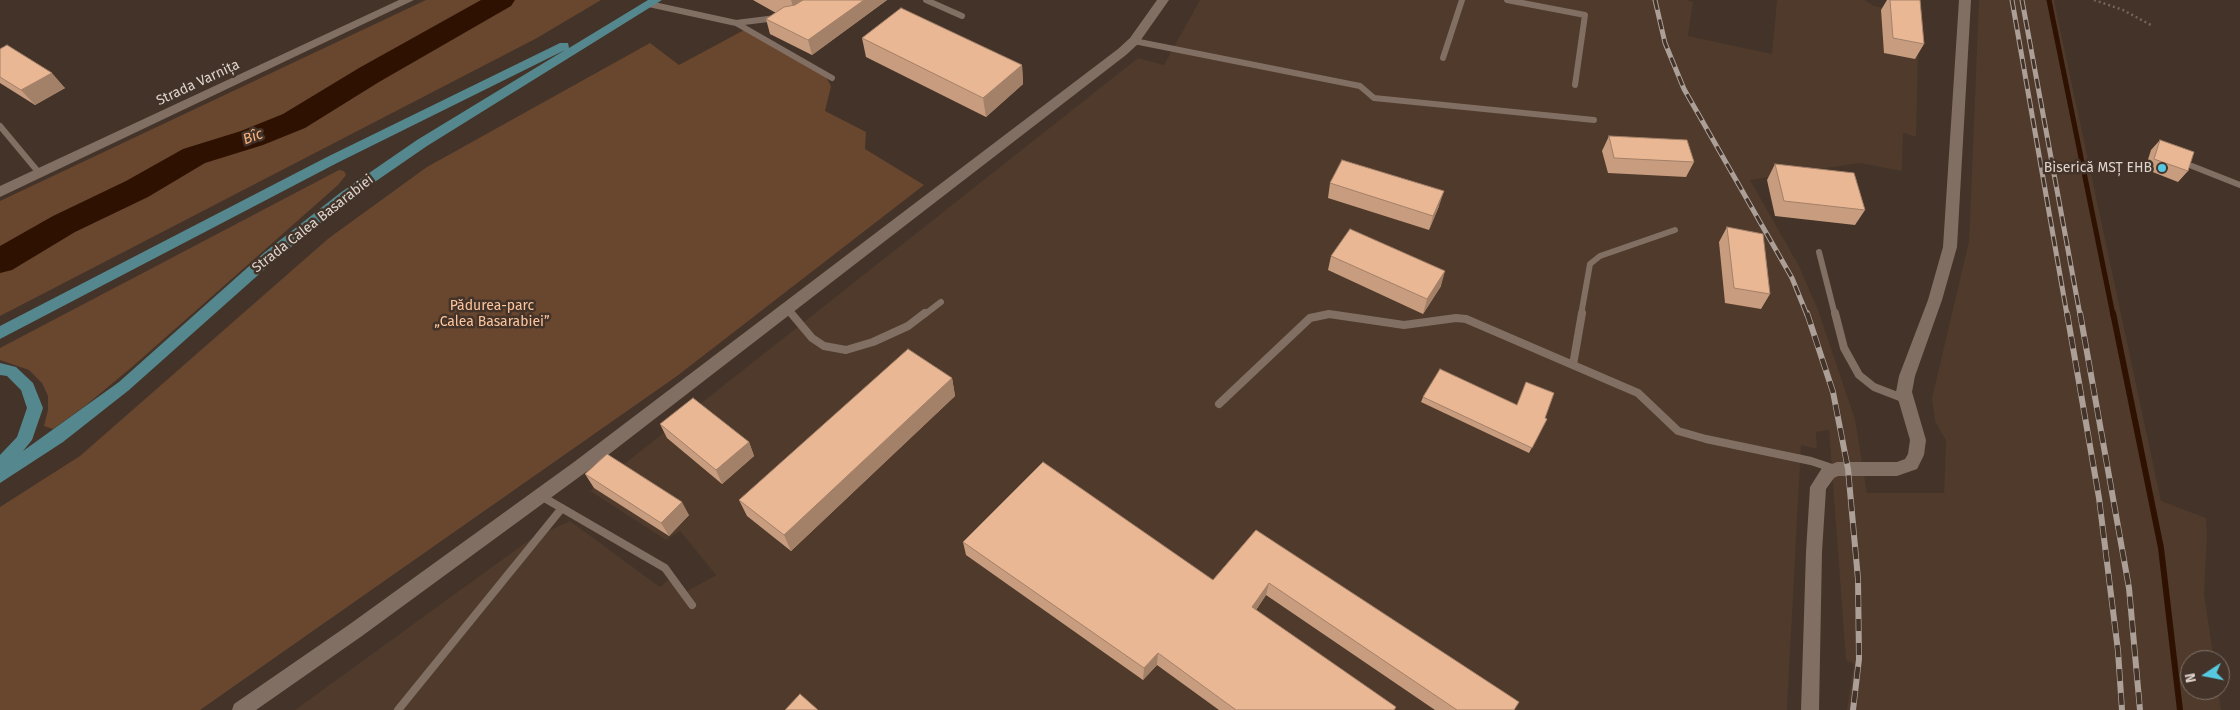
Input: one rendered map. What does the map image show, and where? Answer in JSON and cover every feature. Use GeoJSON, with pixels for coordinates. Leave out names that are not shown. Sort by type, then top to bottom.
{"type":"FeatureCollection","features":[{"type":"Feature","properties":{"kind":"main road"},"geometry":{"type":"LineString","coordinates":[[0,333],[332,160],[652,2]]}},
{"type":"Feature","properties":{"kind":"main road","name":"Strada Calea Basarabiei"},"geometry":{"type":"LineString","coordinates":[[0,476],[57,437],[124,386],[270,256],[345,196],[422,142],[652,2]]}},
{"type":"Feature","properties":{"kind":"main road"},"geometry":{"type":"LineString","coordinates":[[0,369],[11,370],[28,387],[35,408],[24,440],[0,466]]}},
{"type":"Feature","properties":{"kind":"street","name":"Strada Varnița"},"geometry":{"type":"LineString","coordinates":[[0,192],[408,0]]}},
{"type":"Feature","properties":{"kind":"street"},"geometry":{"type":"LineString","coordinates":[[241,710],[542,496],[787,309],[1134,41],[1163,0]]}},
{"type":"Feature","properties":{"kind":"street"},"geometry":{"type":"LineString","coordinates":[[1810,710],[1814,552],[1818,487],[1828,473],[1837,469],[1897,470],[1911,464],[1916,455],[1918,440],[1904,392],[1907,376],[1935,300],[1950,247],[1964,0]]}},
{"type":"Feature","properties":{"kind":"lane"},"geometry":{"type":"LineString","coordinates":[[926,0],[962,16]]}},
{"type":"Feature","properties":{"kind":"lane"},"geometry":{"type":"LineString","coordinates":[[1443,58],[1462,0]]}},
{"type":"Feature","properties":{"kind":"lane"},"geometry":{"type":"LineString","coordinates":[[1512,0],[1586,15],[1575,85]]}},
{"type":"Feature","properties":{"kind":"lane"},"geometry":{"type":"LineString","coordinates":[[652,2],[736,24],[832,78]]}},
{"type":"Feature","properties":{"kind":"lane"},"geometry":{"type":"LineString","coordinates":[[736,24],[779,18]]}},
{"type":"Feature","properties":{"kind":"lane"},"geometry":{"type":"LineString","coordinates":[[1134,41],[1360,86],[1374,98],[1594,120]]}},
{"type":"Feature","properties":{"kind":"lane"},"geometry":{"type":"LineString","coordinates":[[0,126],[40,174]]}},
{"type":"Feature","properties":{"kind":"lane"},"geometry":{"type":"LineString","coordinates":[[2192,166],[2240,185]]}},
{"type":"Feature","properties":{"kind":"lane"},"geometry":{"type":"LineString","coordinates":[[1573,365],[1590,264],[1600,256],[1676,230]]}},
{"type":"Feature","properties":{"kind":"lane"},"geometry":{"type":"LineString","coordinates":[[1819,252],[1844,348],[1850,362],[1859,375],[1874,386],[1906,399]]}},
{"type":"Feature","properties":{"kind":"lane"},"geometry":{"type":"LineString","coordinates":[[787,309],[812,338],[824,346],[846,350],[873,342],[908,326],[941,302]]}},
{"type":"Feature","properties":{"kind":"lane"},"geometry":{"type":"LineString","coordinates":[[1219,404],[1310,318],[1318,315],[1329,314],[1404,325],[1456,318],[1466,319],[1638,393],[1678,430],[1706,439],[1811,461],[1837,469]]}},
{"type":"Feature","properties":{"kind":"lane"},"geometry":{"type":"LineString","coordinates":[[542,496],[665,568],[692,606]]}},
{"type":"Feature","properties":{"kind":"lane"},"geometry":{"type":"LineString","coordinates":[[398,710],[562,508]]}},
{"type":"Feature","properties":{"kind":"path"},"geometry":{"type":"LineString","coordinates":[[2094,0],[2123,10],[2151,25]]}},
{"type":"Feature","properties":{"kind":"shaded area"},"geometry":{"type":"Polygon","coordinates":[[[1200,0],[1687,0],[1693,2],[1688,36],[1772,54],[1777,0],[1865,0],[1874,6],[1919,16],[1916,137],[1903,133],[1902,171],[1859,163],[1750,180],[1799,266],[1818,310],[1855,419],[1867,493],[1944,493],[1946,441],[1935,421],[1932,398],[1969,241],[1979,0],[2054,0],[2161,501],[2206,518],[2204,594],[2212,650],[2180,650],[2180,700],[2220,700],[2221,710],[1847,710],[1854,664],[1846,660],[1829,430],[1816,432],[1817,449],[1801,445],[1787,710],[295,710],[532,538],[570,521],[660,587],[668,580],[684,593],[716,575],[680,531],[666,540],[590,491],[1138,58],[1164,65],[1200,0]]]}},
{"type":"Feature","properties":{"kind":"green space"},"geometry":{"type":"Polygon","coordinates":[[[426,0],[601,0],[537,38],[0,316],[0,201],[426,0]]]}},
{"type":"Feature","properties":{"kind":"green space","name":"Pădurea-parc „Calea Basarabiei”"},"geometry":{"type":"Polygon","coordinates":[[[746,29],[825,75],[831,86],[825,111],[866,132],[865,149],[924,185],[677,376],[200,710],[0,710],[0,507],[80,456],[329,238],[427,167],[650,43],[679,65],[746,29]]]}},
{"type":"Feature","properties":{"kind":"green space"},"geometry":{"type":"Polygon","coordinates":[[[339,170],[344,171],[346,175],[338,185],[132,367],[85,406],[53,429],[44,426],[48,410],[48,396],[42,383],[29,370],[0,360],[0,348],[339,170]]]}},
{"type":"Feature","properties":{"kind":"building"},"geometry":{"type":"Polygon","coordinates":[[[803,0],[864,0],[808,40],[766,19],[784,7],[795,5],[803,0]]]}},
{"type":"Feature","properties":{"kind":"building"},"geometry":{"type":"Polygon","coordinates":[[[1890,0],[1920,0],[1924,44],[1893,38],[1890,0]]]}},
{"type":"Feature","properties":{"kind":"building"},"geometry":{"type":"Polygon","coordinates":[[[901,8],[1022,65],[983,98],[862,38],[901,8]]]}},
{"type":"Feature","properties":{"kind":"building"},"geometry":{"type":"Polygon","coordinates":[[[7,45],[52,73],[21,90],[0,77],[0,49],[7,45]]]}},
{"type":"Feature","properties":{"kind":"building"},"geometry":{"type":"Polygon","coordinates":[[[1609,136],[1687,140],[1694,162],[1614,158],[1609,136]]]}},
{"type":"Feature","properties":{"kind":"building"},"geometry":{"type":"Polygon","coordinates":[[[2160,140],[2194,152],[2188,171],[2154,159],[2160,140]]]}},
{"type":"Feature","properties":{"kind":"building"},"geometry":{"type":"Polygon","coordinates":[[[1342,160],[1444,191],[1433,216],[1330,183],[1342,160]]]}},
{"type":"Feature","properties":{"kind":"building"},"geometry":{"type":"Polygon","coordinates":[[[1775,164],[1854,173],[1865,210],[1784,201],[1775,164]]]}},
{"type":"Feature","properties":{"kind":"building"},"geometry":{"type":"Polygon","coordinates":[[[1727,227],[1763,234],[1770,294],[1734,288],[1727,227]]]}},
{"type":"Feature","properties":{"kind":"building"},"geometry":{"type":"Polygon","coordinates":[[[1350,229],[1445,271],[1427,299],[1331,256],[1350,229]]]}},
{"type":"Feature","properties":{"kind":"building"},"geometry":{"type":"Polygon","coordinates":[[[908,349],[952,378],[784,535],[739,500],[908,349]]]}},
{"type":"Feature","properties":{"kind":"building"},"geometry":{"type":"Polygon","coordinates":[[[1440,369],[1517,405],[1526,382],[1554,393],[1545,418],[1547,419],[1532,448],[1423,397],[1440,369]]]}},
{"type":"Feature","properties":{"kind":"building"},"geometry":{"type":"Polygon","coordinates":[[[693,398],[749,442],[716,470],[660,424],[693,398]]]}},
{"type":"Feature","properties":{"kind":"building"},"geometry":{"type":"Polygon","coordinates":[[[607,454],[682,502],[661,523],[585,474],[607,454]]]}},
{"type":"Feature","properties":{"kind":"building"},"geometry":{"type":"Polygon","coordinates":[[[1043,462],[1213,580],[1256,530],[1519,702],[1514,710],[1457,710],[1269,583],[1252,607],[1396,707],[1394,710],[1236,710],[1158,653],[1144,668],[963,542],[1043,462]]]}},
{"type":"Feature","properties":{"kind":"building"},"geometry":{"type":"Polygon","coordinates":[[[800,694],[818,710],[785,710],[800,694]]]}},
{"type":"Feature","properties":{"kind":"waterway","name":"Bîc"},"geometry":{"type":"LineString","coordinates":[[0,261],[64,224],[137,189],[194,156],[252,138],[294,121],[369,75],[501,0]]}},
{"type":"Feature","properties":{"kind":"waterway"},"geometry":{"type":"LineString","coordinates":[[2049,0],[2113,315]]}},
{"type":"Feature","properties":{"kind":"waterway"},"geometry":{"type":"LineString","coordinates":[[2113,313],[2161,548],[2180,710]]}},
{"type":"Feature","properties":{"kind":"railway"},"geometry":{"type":"LineString","coordinates":[[1655,0],[1665,43],[1684,89],[1792,278],[1807,315]]}},
{"type":"Feature","properties":{"kind":"railway"},"geometry":{"type":"LineString","coordinates":[[2012,0],[2067,315]]}},
{"type":"Feature","properties":{"kind":"railway"},"geometry":{"type":"LineString","coordinates":[[2022,0],[2080,315]]}},
{"type":"Feature","properties":{"kind":"railway"},"geometry":{"type":"LineString","coordinates":[[1807,313],[1833,392],[1848,469],[1858,579],[1859,659],[1853,710]]}},
{"type":"Feature","properties":{"kind":"railway"},"geometry":{"type":"LineString","coordinates":[[2067,313],[2099,498],[2118,651],[2122,710]]}},
{"type":"Feature","properties":{"kind":"railway"},"geometry":{"type":"LineString","coordinates":[[2080,313],[2129,588],[2140,710]]}},
{"type":"Feature","properties":{"kind":"place","name":"Biserică MSȚ EHB"},"geometry":{"type":"Point","coordinates":[2162,168]}}]}
